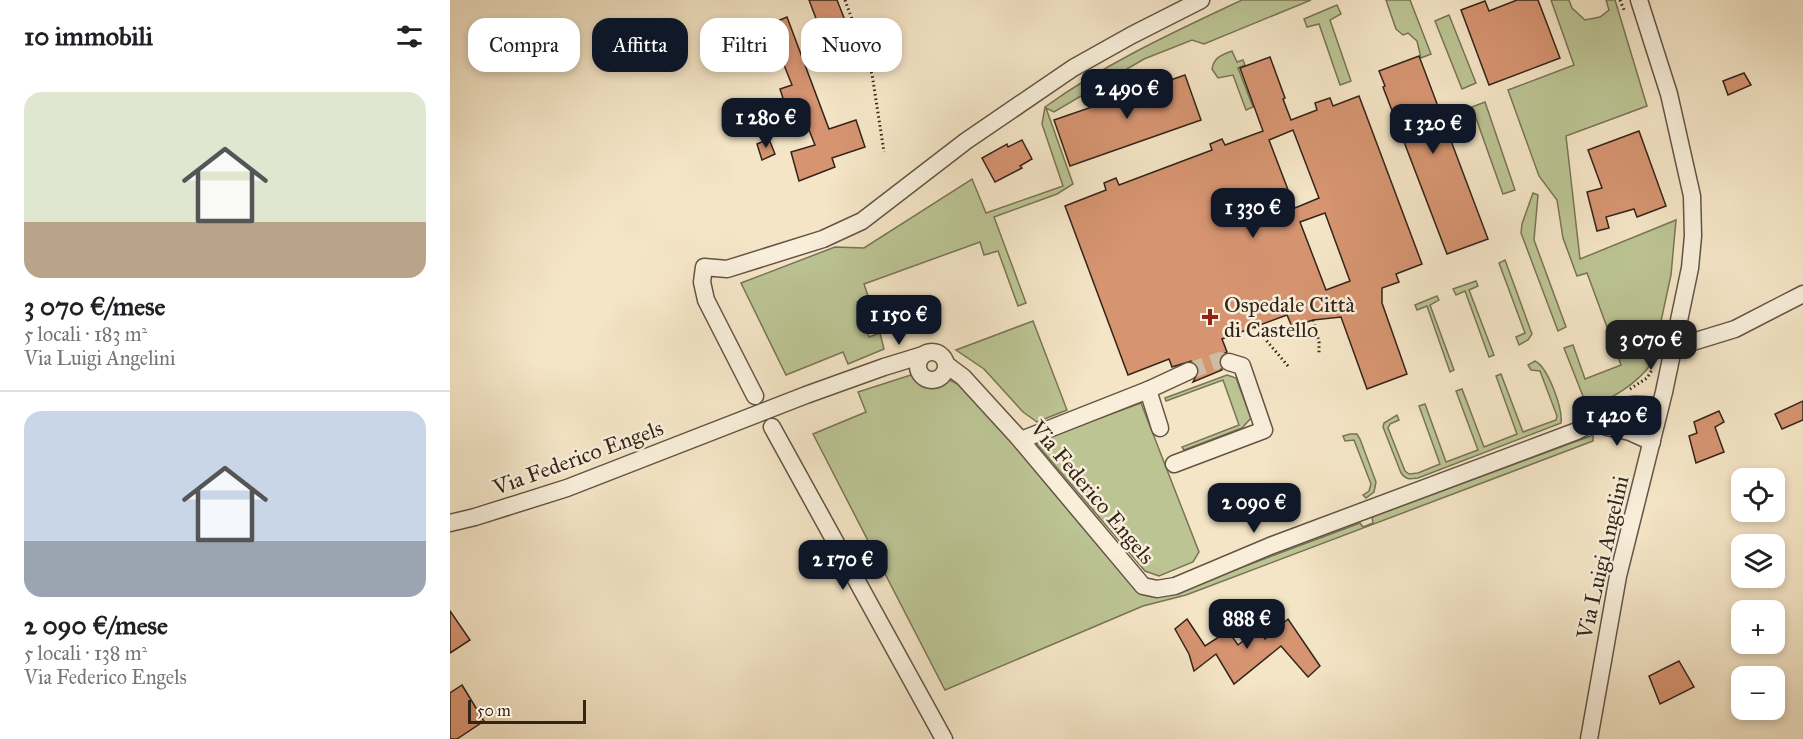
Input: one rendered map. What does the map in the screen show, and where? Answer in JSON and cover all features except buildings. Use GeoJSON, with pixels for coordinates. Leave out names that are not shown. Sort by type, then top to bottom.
{"type":"FeatureCollection","features":[{"type":"Feature","properties":{"kind":"street"},"geometry":{"type":"LineString","coordinates":[[755,396],[706,300],[702,282],[704,267],[727,269],[823,239],[862,221],[966,141],[1073,68],[1201,0]]}},
{"type":"Feature","properties":{"kind":"street","name":"Via Luigi Angelini"},"geometry":{"type":"LineString","coordinates":[[1589,739],[1618,576],[1660,407],[1690,268],[1694,236],[1692,196],[1669,94],[1639,0]]}},
{"type":"Feature","properties":{"kind":"street"},"geometry":{"type":"LineString","coordinates":[[1673,348],[1735,329],[1803,294]]}},
{"type":"Feature","properties":{"kind":"street"},"geometry":{"type":"LineString","coordinates":[[934,352],[940,354],[944,371],[935,381],[927,380],[921,376],[920,362],[934,352]]}},
{"type":"Feature","properties":{"kind":"street","name":"Via Federico Engels"},"geometry":{"type":"LineString","coordinates":[[450,523],[476,518],[567,488],[884,367],[920,362]]}},
{"type":"Feature","properties":{"kind":"street"},"geometry":{"type":"LineString","coordinates":[[1174,464],[1264,430],[1242,366],[1229,362]]}},
{"type":"Feature","properties":{"kind":"street","name":"Via Federico Engels"},"geometry":{"type":"LineString","coordinates":[[944,371],[963,377],[1021,440],[1143,586],[1157,589],[1175,586],[1270,546],[1566,435],[1630,404],[1660,407]]}},
{"type":"Feature","properties":{"kind":"street"},"geometry":{"type":"LineString","coordinates":[[1021,440],[1148,390],[1189,371]]}},
{"type":"Feature","properties":{"kind":"street"},"geometry":{"type":"LineString","coordinates":[[1148,390],[1161,428]]}},
{"type":"Feature","properties":{"kind":"street"},"geometry":{"type":"LineString","coordinates":[[1595,422],[1630,432],[1652,442]]}},
{"type":"Feature","properties":{"kind":"street"},"geometry":{"type":"LineString","coordinates":[[772,427],[944,739]]}},
{"type":"Feature","properties":{"kind":"path"},"geometry":{"type":"LineString","coordinates":[[845,0],[872,74],[884,152]]}},
{"type":"Feature","properties":{"kind":"path"},"geometry":{"type":"LineString","coordinates":[[1620,0],[1624,11]]}},
{"type":"Feature","properties":{"kind":"path"},"geometry":{"type":"LineString","coordinates":[[1313,320],[1313,327],[1319,342],[1319,352]]}},
{"type":"Feature","properties":{"kind":"path"},"geometry":{"type":"LineString","coordinates":[[1255,327],[1288,366]]}},
{"type":"Feature","properties":{"kind":"path"},"geometry":{"type":"LineString","coordinates":[[1622,395],[1647,378],[1655,365]]}},
{"type":"Feature","properties":{"kind":"green space"},"geometry":{"type":"Polygon","coordinates":[[[1242,0],[1311,0],[1204,44],[1192,40],[1144,59],[1054,112],[1046,108],[1073,184],[1057,194],[994,217],[1026,303],[1018,306],[998,251],[984,255],[980,242],[864,284],[868,296],[857,302],[869,337],[880,333],[884,349],[848,364],[843,352],[786,375],[741,283],[835,247],[864,248],[972,179],[986,213],[1063,186],[1042,124],[1045,107],[1116,62],[1242,0]]]}},
{"type":"Feature","properties":{"kind":"green space"},"geometry":{"type":"Polygon","coordinates":[[[1386,0],[1410,0],[1431,54],[1421,58],[1417,41],[1408,33],[1403,35],[1396,29],[1386,0]]]}},
{"type":"Feature","properties":{"kind":"green space"},"geometry":{"type":"Polygon","coordinates":[[[1551,0],[1569,0],[1572,8],[1585,20],[1600,17],[1609,10],[1606,0],[1615,0],[1647,106],[1566,136],[1580,259],[1676,220],[1671,275],[1652,363],[1631,384],[1588,409],[1564,348],[1573,345],[1585,379],[1621,365],[1587,273],[1577,276],[1563,238],[1557,200],[1539,176],[1508,90],[1574,65],[1551,0]]]}},
{"type":"Feature","properties":{"kind":"green space"},"geometry":{"type":"Polygon","coordinates":[[[1337,5],[1341,14],[1330,20],[1351,81],[1340,85],[1319,24],[1307,27],[1304,19],[1337,5]]]}},
{"type":"Feature","properties":{"kind":"green space"},"geometry":{"type":"Polygon","coordinates":[[[1449,15],[1476,83],[1462,89],[1435,21],[1449,15]]]}},
{"type":"Feature","properties":{"kind":"green space"},"geometry":{"type":"Polygon","coordinates":[[[1232,51],[1237,62],[1243,60],[1245,65],[1238,68],[1253,107],[1246,110],[1233,75],[1218,78],[1212,69],[1217,59],[1232,51]]]}},
{"type":"Feature","properties":{"kind":"green space"},"geometry":{"type":"Polygon","coordinates":[[[1485,102],[1515,190],[1503,194],[1472,107],[1485,102]]]}},
{"type":"Feature","properties":{"kind":"green space"},"geometry":{"type":"Polygon","coordinates":[[[1533,193],[1538,195],[1534,240],[1566,327],[1558,331],[1521,233],[1533,193]]]}},
{"type":"Feature","properties":{"kind":"green space"},"geometry":{"type":"Polygon","coordinates":[[[1505,260],[1532,334],[1528,340],[1519,345],[1516,337],[1525,333],[1499,263],[1505,260]]]}},
{"type":"Feature","properties":{"kind":"green space"},"geometry":{"type":"Polygon","coordinates":[[[1476,281],[1478,286],[1469,290],[1494,355],[1489,357],[1465,291],[1456,295],[1453,289],[1476,281]]]}},
{"type":"Feature","properties":{"kind":"green space"},"geometry":{"type":"Polygon","coordinates":[[[1437,296],[1439,300],[1430,305],[1454,370],[1450,372],[1427,306],[1417,310],[1415,305],[1437,296]]]}},
{"type":"Feature","properties":{"kind":"green space"},"geometry":{"type":"Polygon","coordinates":[[[1033,321],[1067,410],[1037,422],[1023,412],[984,369],[956,350],[1033,321]]]}},
{"type":"Feature","properties":{"kind":"green space"},"geometry":{"type":"Polygon","coordinates":[[[1535,361],[1545,371],[1554,389],[1560,408],[1561,423],[1418,478],[1408,479],[1401,473],[1383,427],[1384,423],[1397,415],[1399,420],[1390,424],[1388,428],[1405,471],[1409,474],[1418,473],[1440,464],[1419,406],[1425,404],[1446,462],[1478,450],[1456,391],[1462,389],[1484,447],[1517,434],[1496,376],[1501,374],[1523,432],[1556,420],[1557,416],[1540,371],[1531,370],[1528,365],[1535,361]]]}},
{"type":"Feature","properties":{"kind":"green space"},"geometry":{"type":"Polygon","coordinates":[[[914,374],[939,375],[966,388],[1138,591],[1149,596],[1171,594],[1360,523],[1363,527],[1373,523],[1372,517],[1593,435],[1593,441],[1186,595],[1143,606],[945,690],[813,434],[866,412],[858,392],[914,374]]]}},
{"type":"Feature","properties":{"kind":"green space"},"geometry":{"type":"Polygon","coordinates":[[[1227,375],[1236,378],[1251,418],[1242,428],[1184,450],[1182,447],[1239,425],[1223,380],[1166,401],[1165,398],[1227,375]]]}},
{"type":"Feature","properties":{"kind":"green space"},"geometry":{"type":"Polygon","coordinates":[[[1141,403],[1199,552],[1193,562],[1159,576],[1145,571],[1035,442],[1141,403]]]}},
{"type":"Feature","properties":{"kind":"green space"},"geometry":{"type":"Polygon","coordinates":[[[1357,434],[1360,439],[1376,482],[1374,492],[1366,498],[1363,495],[1369,491],[1371,484],[1354,440],[1345,441],[1343,436],[1357,434]]]}},
{"type":"Feature","properties":{"kind":"tunnel"},"geometry":{"type":"LineString","coordinates":[[1189,371],[1220,360],[1229,362]]}},
{"type":"Feature","properties":{"kind":"place","name":"Ospedale Città di Castello"},"geometry":{"type":"Point","coordinates":[1210,317]}}]}
